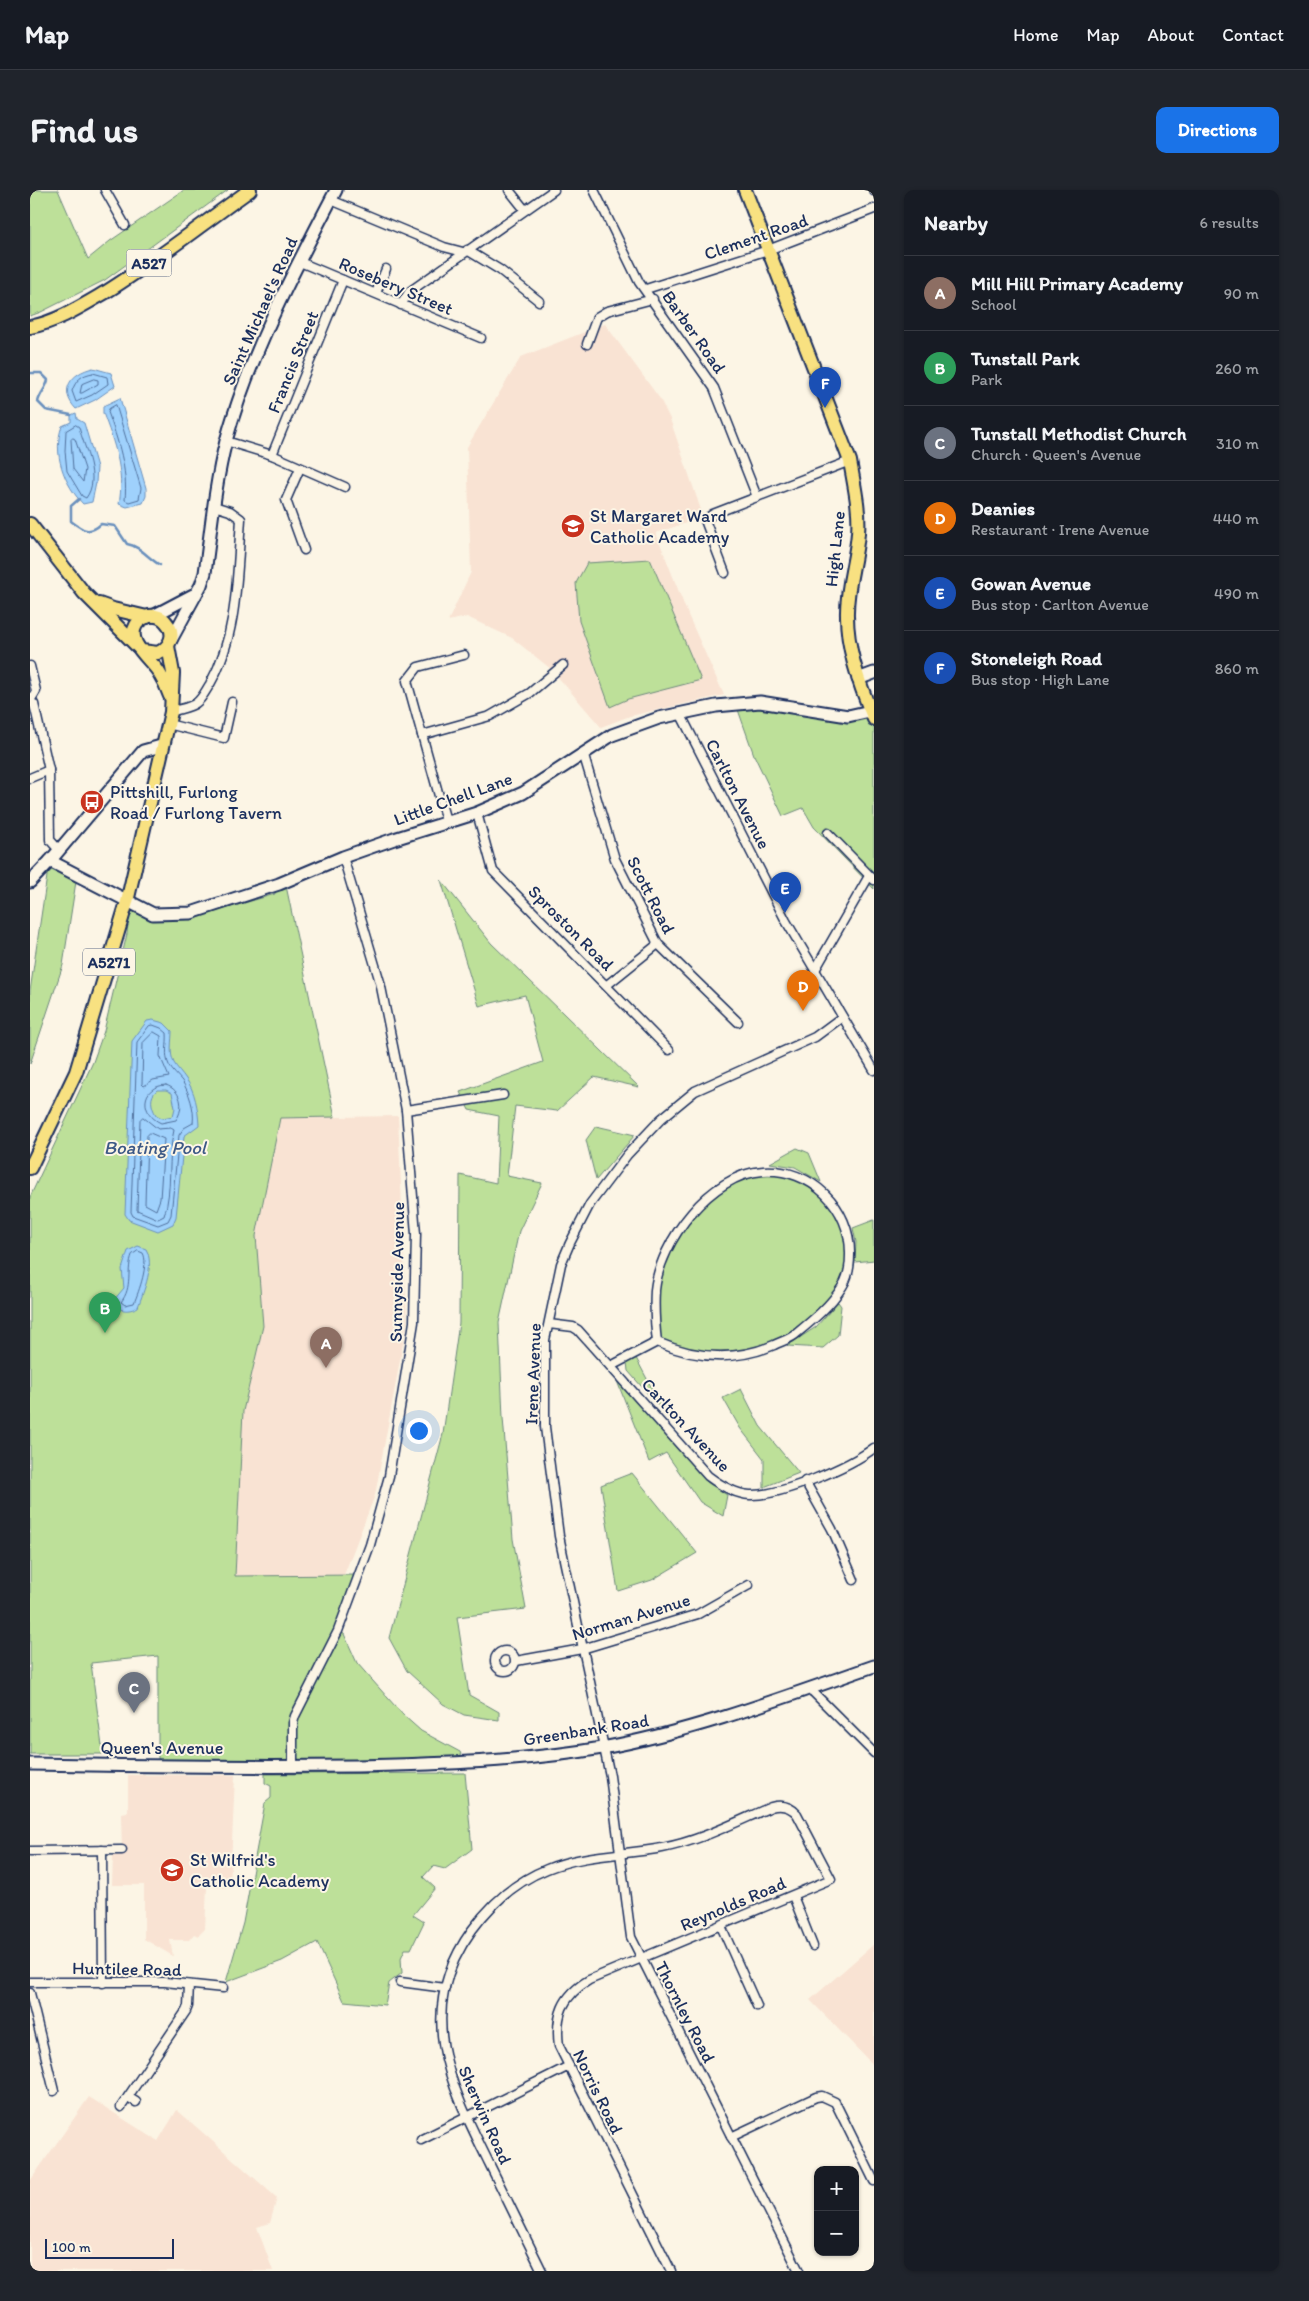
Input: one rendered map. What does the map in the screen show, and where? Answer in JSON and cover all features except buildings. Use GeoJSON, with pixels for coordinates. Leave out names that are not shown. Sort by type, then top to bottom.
{"type":"FeatureCollection","features":[{"type":"Feature","properties":{"kind":"main road","name":"A527"},"geometry":{"type":"LineString","coordinates":[[30,335],[36,326],[84,306],[136,273],[250,190]]}},
{"type":"Feature","properties":{"kind":"main road","name":"High Lane"},"geometry":{"type":"LineString","coordinates":[[745,190],[850,461],[858,505],[858,531],[849,582],[848,634],[858,680],[872,715]]}},
{"type":"Feature","properties":{"kind":"main road"},"geometry":{"type":"LineString","coordinates":[[30,524],[84,593],[92,601],[140,648],[158,653],[170,643],[171,628],[163,619],[113,609],[92,601]]}},
{"type":"Feature","properties":{"kind":"main road"},"geometry":{"type":"LineString","coordinates":[[150,616],[138,623],[134,629],[134,640],[165,682],[170,713]]}},
{"type":"Feature","properties":{"kind":"main road","name":"A5271"},"geometry":{"type":"LineString","coordinates":[[30,1168],[76,1072],[127,902],[170,713],[173,674],[170,643]]}},
{"type":"Feature","properties":{"kind":"street"},"geometry":{"type":"LineString","coordinates":[[105,190],[125,225]]}},
{"type":"Feature","properties":{"kind":"street"},"geometry":{"type":"LineString","coordinates":[[509,190],[525,210]]}},
{"type":"Feature","properties":{"kind":"street"},"geometry":{"type":"LineString","coordinates":[[401,305],[409,292],[554,190]]}},
{"type":"Feature","properties":{"kind":"street","name":"Barber Road"},"geometry":{"type":"LineString","coordinates":[[594,190],[639,282],[646,289],[714,388],[757,497]]}},
{"type":"Feature","properties":{"kind":"street"},"geometry":{"type":"LineString","coordinates":[[333,194],[444,247],[465,251],[500,270],[539,301]]}},
{"type":"Feature","properties":{"kind":"street","name":"Saint Michael's Road"},"geometry":{"type":"LineString","coordinates":[[170,643],[201,585],[205,573],[214,506],[226,441],[262,340],[333,194]]}},
{"type":"Feature","properties":{"kind":"street","name":"Clement Road"},"geometry":{"type":"LineString","coordinates":[[646,289],[768,250],[874,209]]}},
{"type":"Feature","properties":{"kind":"street"},"geometry":{"type":"LineString","coordinates":[[112,222],[120,217]]}},
{"type":"Feature","properties":{"kind":"street","name":"Rosebery Street"},"geometry":{"type":"LineString","coordinates":[[300,262],[481,338]]}},
{"type":"Feature","properties":{"kind":"street"},"geometry":{"type":"LineString","coordinates":[[376,293],[386,269]]}},
{"type":"Feature","properties":{"kind":"street","name":"Francis Street"},"geometry":{"type":"LineString","coordinates":[[272,455],[343,280]]}},
{"type":"Feature","properties":{"kind":"street"},"geometry":{"type":"LineString","coordinates":[[587,344],[596,317],[607,311],[653,299]]}},
{"type":"Feature","properties":{"kind":"street"},"geometry":{"type":"LineString","coordinates":[[226,441],[272,455],[344,487]]}},
{"type":"Feature","properties":{"kind":"street"},"geometry":{"type":"LineString","coordinates":[[725,572],[705,520],[713,514],[850,461]]}},
{"type":"Feature","properties":{"kind":"street"},"geometry":{"type":"LineString","coordinates":[[300,468],[286,500],[304,550]]}},
{"type":"Feature","properties":{"kind":"street"},"geometry":{"type":"LineString","coordinates":[[170,713],[196,704],[216,672],[229,636],[235,603],[241,519],[230,512],[214,506]]}},
{"type":"Feature","properties":{"kind":"street"},"geometry":{"type":"LineString","coordinates":[[150,616],[194,595]]}},
{"type":"Feature","properties":{"kind":"street"},"geometry":{"type":"LineString","coordinates":[[446,821],[407,681],[418,668],[464,655]]}},
{"type":"Feature","properties":{"kind":"street"},"geometry":{"type":"LineString","coordinates":[[422,735],[490,716],[530,693],[563,665]]}},
{"type":"Feature","properties":{"kind":"street"},"geometry":{"type":"LineString","coordinates":[[30,666],[36,691],[30,702],[34,704],[48,770],[50,840],[59,850]]}},
{"type":"Feature","properties":{"kind":"street"},"geometry":{"type":"LineString","coordinates":[[858,680],[874,673]]}},
{"type":"Feature","properties":{"kind":"street"},"geometry":{"type":"LineString","coordinates":[[170,713],[224,738],[232,702]]}},
{"type":"Feature","properties":{"kind":"street","name":"Little Chell Lane"},"geometry":{"type":"LineString","coordinates":[[50,861],[153,914],[190,913],[280,884],[343,857],[446,821],[477,813],[523,793],[612,735],[659,718],[716,706],[760,702],[848,716],[872,715]]}},
{"type":"Feature","properties":{"kind":"street","name":"Carlton Avenue"},"geometry":{"type":"LineString","coordinates":[[680,713],[786,921],[874,1070]]}},
{"type":"Feature","properties":{"kind":"street"},"geometry":{"type":"LineString","coordinates":[[30,882],[143,751],[161,746]]}},
{"type":"Feature","properties":{"kind":"street","name":"Scott Road"},"geometry":{"type":"LineString","coordinates":[[583,753],[615,859],[658,944],[738,1022]]}},
{"type":"Feature","properties":{"kind":"street"},"geometry":{"type":"LineString","coordinates":[[30,778],[48,770]]}},
{"type":"Feature","properties":{"kind":"street","name":"Sproston Road"},"geometry":{"type":"LineString","coordinates":[[477,813],[493,871],[669,1050]]}},
{"type":"Feature","properties":{"kind":"street"},"geometry":{"type":"LineString","coordinates":[[815,970],[872,878],[828,833]]}},
{"type":"Feature","properties":{"kind":"street","name":"Sunnyside Avenue"},"geometry":{"type":"LineString","coordinates":[[294,1767],[293,1723],[341,1621],[370,1545],[389,1476],[414,1322],[416,1234],[406,1110],[380,982],[343,857]]}},
{"type":"Feature","properties":{"kind":"street"},"geometry":{"type":"LineString","coordinates":[[607,985],[658,944]]}},
{"type":"Feature","properties":{"kind":"street","name":"Irene Avenue"},"geometry":{"type":"LineString","coordinates":[[604,1748],[559,1536],[545,1426],[545,1340],[561,1264],[590,1204],[627,1155],[661,1119],[696,1091],[815,1037],[842,1017]]}},
{"type":"Feature","properties":{"kind":"street"},"geometry":{"type":"LineString","coordinates":[[406,1110],[503,1095]]}},
{"type":"Feature","properties":{"kind":"street"},"geometry":{"type":"LineString","coordinates":[[763,1171],[780,1172],[806,1180],[820,1188],[832,1200],[841,1213],[848,1230],[850,1255],[847,1277],[832,1300],[813,1321],[794,1336],[765,1349],[726,1358],[674,1350],[657,1342],[655,1289],[660,1272],[675,1236],[702,1202],[736,1178],[763,1171]]}},
{"type":"Feature","properties":{"kind":"street","name":"Carlton Avenue"},"geometry":{"type":"LineString","coordinates":[[549,1324],[573,1327],[578,1330],[708,1476],[719,1484],[748,1495],[770,1494],[863,1456],[874,1448]]}},
{"type":"Feature","properties":{"kind":"street"},"geometry":{"type":"LineString","coordinates":[[611,1366],[657,1342]]}},
{"type":"Feature","properties":{"kind":"street"},"geometry":{"type":"LineString","coordinates":[[805,1481],[832,1529],[854,1580]]}},
{"type":"Feature","properties":{"kind":"street","name":"Norman Avenue"},"geometry":{"type":"LineString","coordinates":[[516,1661],[582,1649],[698,1614],[749,1584]]}},
{"type":"Feature","properties":{"kind":"street","name":"Greenbank Road"},"geometry":{"type":"LineString","coordinates":[[294,1767],[487,1761],[550,1756],[604,1748],[668,1734],[874,1666]]}},
{"type":"Feature","properties":{"kind":"street"},"geometry":{"type":"LineString","coordinates":[[809,1688],[874,1754]]}},
{"type":"Feature","properties":{"kind":"street","name":"Thornley Road"},"geometry":{"type":"LineString","coordinates":[[604,1748],[610,1776],[632,1937],[641,1959],[799,2271]]}},
{"type":"Feature","properties":{"kind":"street","name":"Queen's Avenue"},"geometry":{"type":"LineString","coordinates":[[30,1764],[294,1767]]}},
{"type":"Feature","properties":{"kind":"street","name":"Sherwin Road"},"geometry":{"type":"LineString","coordinates":[[542,2271],[467,2118],[444,2060],[441,2029],[445,1988],[466,1939],[481,1918],[523,1880],[548,1869],[581,1858],[663,1848],[687,1842],[772,1807],[783,1806],[797,1814],[828,1873]]}},
{"type":"Feature","properties":{"kind":"street"},"geometry":{"type":"LineString","coordinates":[[102,1850],[103,1983]]}},
{"type":"Feature","properties":{"kind":"street"},"geometry":{"type":"LineString","coordinates":[[30,1851],[122,1850]]}},
{"type":"Feature","properties":{"kind":"street","name":"Reynolds Road"},"geometry":{"type":"LineString","coordinates":[[641,1959],[831,1879],[828,1873]]}},
{"type":"Feature","properties":{"kind":"street"},"geometry":{"type":"LineString","coordinates":[[793,1896],[813,1946]]}},
{"type":"Feature","properties":{"kind":"street"},"geometry":{"type":"LineString","coordinates":[[721,1926],[757,2006]]}},
{"type":"Feature","properties":{"kind":"street","name":"Norris Road"},"geometry":{"type":"LineString","coordinates":[[641,1959],[589,1980],[569,1996],[562,2008],[557,2034],[559,2046],[672,2271]]}},
{"type":"Feature","properties":{"kind":"street","name":"Huntilee Road"},"geometry":{"type":"LineString","coordinates":[[30,1982],[165,1982],[189,1986],[223,1988]]}},
{"type":"Feature","properties":{"kind":"street"},"geometry":{"type":"LineString","coordinates":[[400,1982],[445,1988]]}},
{"type":"Feature","properties":{"kind":"street"},"geometry":{"type":"LineString","coordinates":[[121,2107],[186,2011],[189,1986]]}},
{"type":"Feature","properties":{"kind":"street"},"geometry":{"type":"LineString","coordinates":[[30,1993],[54,2091]]}},
{"type":"Feature","properties":{"kind":"street"},"geometry":{"type":"LineString","coordinates":[[421,2140],[569,2066]]}},
{"type":"Feature","properties":{"kind":"street"},"geometry":{"type":"LineString","coordinates":[[128,2097],[136,2102]]}},
{"type":"Feature","properties":{"kind":"street"},"geometry":{"type":"LineString","coordinates":[[731,2138],[816,2097],[828,2098],[835,2102],[874,2180]]}},
{"type":"Feature","properties":{"kind":"shaded area","name":"St Margaret Ward Catholic Academy"},"geometry":{"type":"Polygon","coordinates":[[[605,324],[660,399],[670,419],[701,510],[696,512],[698,519],[656,533],[688,615],[724,695],[630,716],[601,727],[551,669],[512,638],[467,617],[448,621],[471,572],[467,447],[521,357],[605,324]]]}},
{"type":"Feature","properties":{"kind":"shaded area"},"geometry":{"type":"Polygon","coordinates":[[[398,1116],[407,1322],[375,1495],[344,1575],[235,1576],[243,1411],[263,1326],[256,1236],[280,1118],[398,1116]]]}},
{"type":"Feature","properties":{"kind":"shaded area","name":"St Wilfrid's Catholic Academy"},"geometry":{"type":"Polygon","coordinates":[[[128,1775],[235,1775],[230,1888],[207,1887],[205,1929],[198,1936],[194,1934],[189,1940],[170,1940],[173,1956],[144,1939],[144,1885],[112,1885],[113,1855],[122,1854],[121,1813],[128,1812],[128,1775]]]}},
{"type":"Feature","properties":{"kind":"shaded area"},"geometry":{"type":"Polygon","coordinates":[[[874,1944],[874,2066],[810,2000],[874,1944]]]}},
{"type":"Feature","properties":{"kind":"shaded area"},"geometry":{"type":"Polygon","coordinates":[[[89,2097],[158,2141],[177,2110],[277,2198],[270,2223],[257,2227],[273,2271],[30,2271],[30,2181],[89,2097]]]}},
{"type":"Feature","properties":{"kind":"green space"},"geometry":{"type":"Polygon","coordinates":[[[30,190],[58,190],[88,259],[110,241],[184,190],[228,190],[105,280],[30,316],[30,190]]]}},
{"type":"Feature","properties":{"kind":"green space"},"geometry":{"type":"Polygon","coordinates":[[[650,559],[701,680],[628,699],[610,707],[579,621],[576,583],[587,563],[650,559]]]}},
{"type":"Feature","properties":{"kind":"green space"},"geometry":{"type":"Polygon","coordinates":[[[736,704],[834,714],[870,711],[874,719],[874,889],[814,827],[803,808],[783,816],[754,755],[736,704]]]}},
{"type":"Feature","properties":{"kind":"green space"},"geometry":{"type":"Polygon","coordinates":[[[46,865],[77,875],[63,965],[30,1064],[30,991],[47,876],[46,865]]]}},
{"type":"Feature","properties":{"kind":"green space"},"geometry":{"type":"Polygon","coordinates":[[[441,880],[491,943],[639,1087],[594,1077],[557,1111],[515,1106],[507,1176],[542,1183],[519,1231],[499,1323],[503,1418],[513,1539],[526,1609],[457,1617],[469,1695],[499,1712],[499,1720],[464,1715],[443,1704],[407,1671],[389,1638],[443,1434],[459,1323],[460,1175],[496,1183],[499,1116],[469,1110],[460,1092],[543,1062],[525,995],[479,1006],[441,880]]]}},
{"type":"Feature","properties":{"kind":"green space"},"geometry":{"type":"Polygon","coordinates":[[[285,881],[335,1117],[280,1118],[256,1236],[263,1326],[243,1411],[235,1576],[359,1575],[338,1631],[344,1634],[357,1663],[403,1715],[421,1731],[460,1752],[465,1763],[158,1763],[158,1656],[91,1663],[103,1754],[30,1754],[30,1197],[93,1062],[104,1031],[127,934],[129,912],[133,911],[152,919],[193,918],[275,894],[274,886],[285,881]]]}},
{"type":"Feature","properties":{"kind":"green space"},"geometry":{"type":"Polygon","coordinates":[[[596,1126],[635,1135],[596,1180],[586,1140],[596,1126]]]}},
{"type":"Feature","properties":{"kind":"green space"},"geometry":{"type":"Polygon","coordinates":[[[797,1148],[809,1153],[821,1182],[795,1167],[770,1163],[797,1148]]]}},
{"type":"Feature","properties":{"kind":"green space"},"geometry":{"type":"Polygon","coordinates":[[[749,1173],[793,1175],[831,1200],[850,1244],[842,1287],[791,1338],[726,1358],[657,1342],[655,1289],[667,1251],[702,1202],[749,1173]]]}},
{"type":"Feature","properties":{"kind":"green space"},"geometry":{"type":"Polygon","coordinates":[[[874,1220],[874,1260],[855,1262],[856,1242],[853,1228],[874,1220]]]}},
{"type":"Feature","properties":{"kind":"green space"},"geometry":{"type":"Polygon","coordinates":[[[838,1302],[841,1306],[838,1335],[823,1348],[787,1346],[816,1327],[838,1302]]]}},
{"type":"Feature","properties":{"kind":"green space"},"geometry":{"type":"Polygon","coordinates":[[[636,1358],[665,1413],[628,1371],[627,1362],[636,1358]]]}},
{"type":"Feature","properties":{"kind":"green space"},"geometry":{"type":"Polygon","coordinates":[[[617,1381],[707,1482],[727,1495],[723,1516],[700,1502],[666,1453],[649,1462],[617,1381]]]}},
{"type":"Feature","properties":{"kind":"green space"},"geometry":{"type":"Polygon","coordinates":[[[741,1389],[760,1426],[799,1473],[764,1487],[764,1459],[740,1428],[723,1398],[741,1389]]]}},
{"type":"Feature","properties":{"kind":"green space"},"geometry":{"type":"Polygon","coordinates":[[[632,1473],[697,1553],[652,1580],[618,1591],[601,1485],[632,1473]]]}},
{"type":"Feature","properties":{"kind":"green space"},"geometry":{"type":"Polygon","coordinates":[[[465,1773],[472,1849],[445,1869],[433,1866],[423,1877],[435,1888],[413,1915],[424,1922],[411,1949],[405,1949],[401,1958],[402,1973],[389,1983],[385,2005],[344,2001],[317,1942],[282,1961],[226,1982],[243,1923],[265,1803],[271,1798],[271,1786],[265,1783],[265,1774],[465,1773]]]}},
{"type":"Feature","properties":{"kind":"water"},"geometry":{"type":"Polygon","coordinates":[[[93,368],[111,373],[115,386],[95,400],[76,409],[68,395],[70,383],[73,378],[85,370],[93,368]]]}},
{"type":"Feature","properties":{"kind":"water"},"geometry":{"type":"Polygon","coordinates":[[[120,398],[146,488],[146,496],[143,503],[127,507],[119,504],[121,480],[117,457],[103,413],[103,406],[120,398]]]}},
{"type":"Feature","properties":{"kind":"water"},"geometry":{"type":"Polygon","coordinates":[[[76,413],[77,419],[84,423],[97,467],[92,502],[83,504],[65,478],[58,447],[62,426],[71,422],[71,415],[76,413]]]}},
{"type":"Feature","properties":{"kind":"water","name":"Boating Pool"},"geometry":{"type":"Polygon","coordinates":[[[153,1020],[164,1023],[172,1031],[172,1059],[192,1089],[199,1125],[184,1136],[176,1217],[173,1224],[158,1231],[129,1220],[125,1214],[132,1041],[147,1021],[153,1020]],[[157,1090],[152,1099],[156,1115],[162,1118],[173,1116],[175,1108],[172,1093],[166,1090],[157,1090]]]}},
{"type":"Feature","properties":{"kind":"water"},"geometry":{"type":"Polygon","coordinates":[[[138,1246],[146,1249],[148,1255],[148,1278],[138,1307],[131,1310],[120,1309],[113,1301],[124,1288],[122,1269],[128,1251],[138,1246]]]}},
{"type":"Feature","properties":{"kind":"waterway"},"geometry":{"type":"LineString","coordinates":[[30,373],[41,373],[48,380],[38,402],[46,410],[71,415]]}},
{"type":"Feature","properties":{"kind":"waterway"},"geometry":{"type":"LineString","coordinates":[[79,499],[71,506],[71,521],[86,530],[93,529],[101,524],[115,526],[127,544],[140,550],[160,565]]}},
{"type":"Feature","properties":{"kind":"place","name":"Stoneleigh Road"},"geometry":{"type":"Point","coordinates":[825,408]}},
{"type":"Feature","properties":{"kind":"place","name":"St Margaret Ward Catholic Academy"},"geometry":{"type":"Point","coordinates":[573,526]}},
{"type":"Feature","properties":{"kind":"place","name":"Pittshill, Furlong Road / Furlong Tavern"},"geometry":{"type":"Point","coordinates":[92,802]}},
{"type":"Feature","properties":{"kind":"place","name":"Gowan Avenue"},"geometry":{"type":"Point","coordinates":[785,913]}},
{"type":"Feature","properties":{"kind":"place","name":"Deanies"},"geometry":{"type":"Point","coordinates":[803,1011]}},
{"type":"Feature","properties":{"kind":"place","name":"Tunstall Park"},"geometry":{"type":"Point","coordinates":[105,1333]}},
{"type":"Feature","properties":{"kind":"place","name":"Mill Hill Primary Academy"},"geometry":{"type":"Point","coordinates":[326,1368]}},
{"type":"Feature","properties":{"kind":"place","name":"Tunstall Methodist Church"},"geometry":{"type":"Point","coordinates":[134,1713]}},
{"type":"Feature","properties":{"kind":"place","name":"St Wilfrid's Catholic Academy"},"geometry":{"type":"Point","coordinates":[172,1870]}}]}
